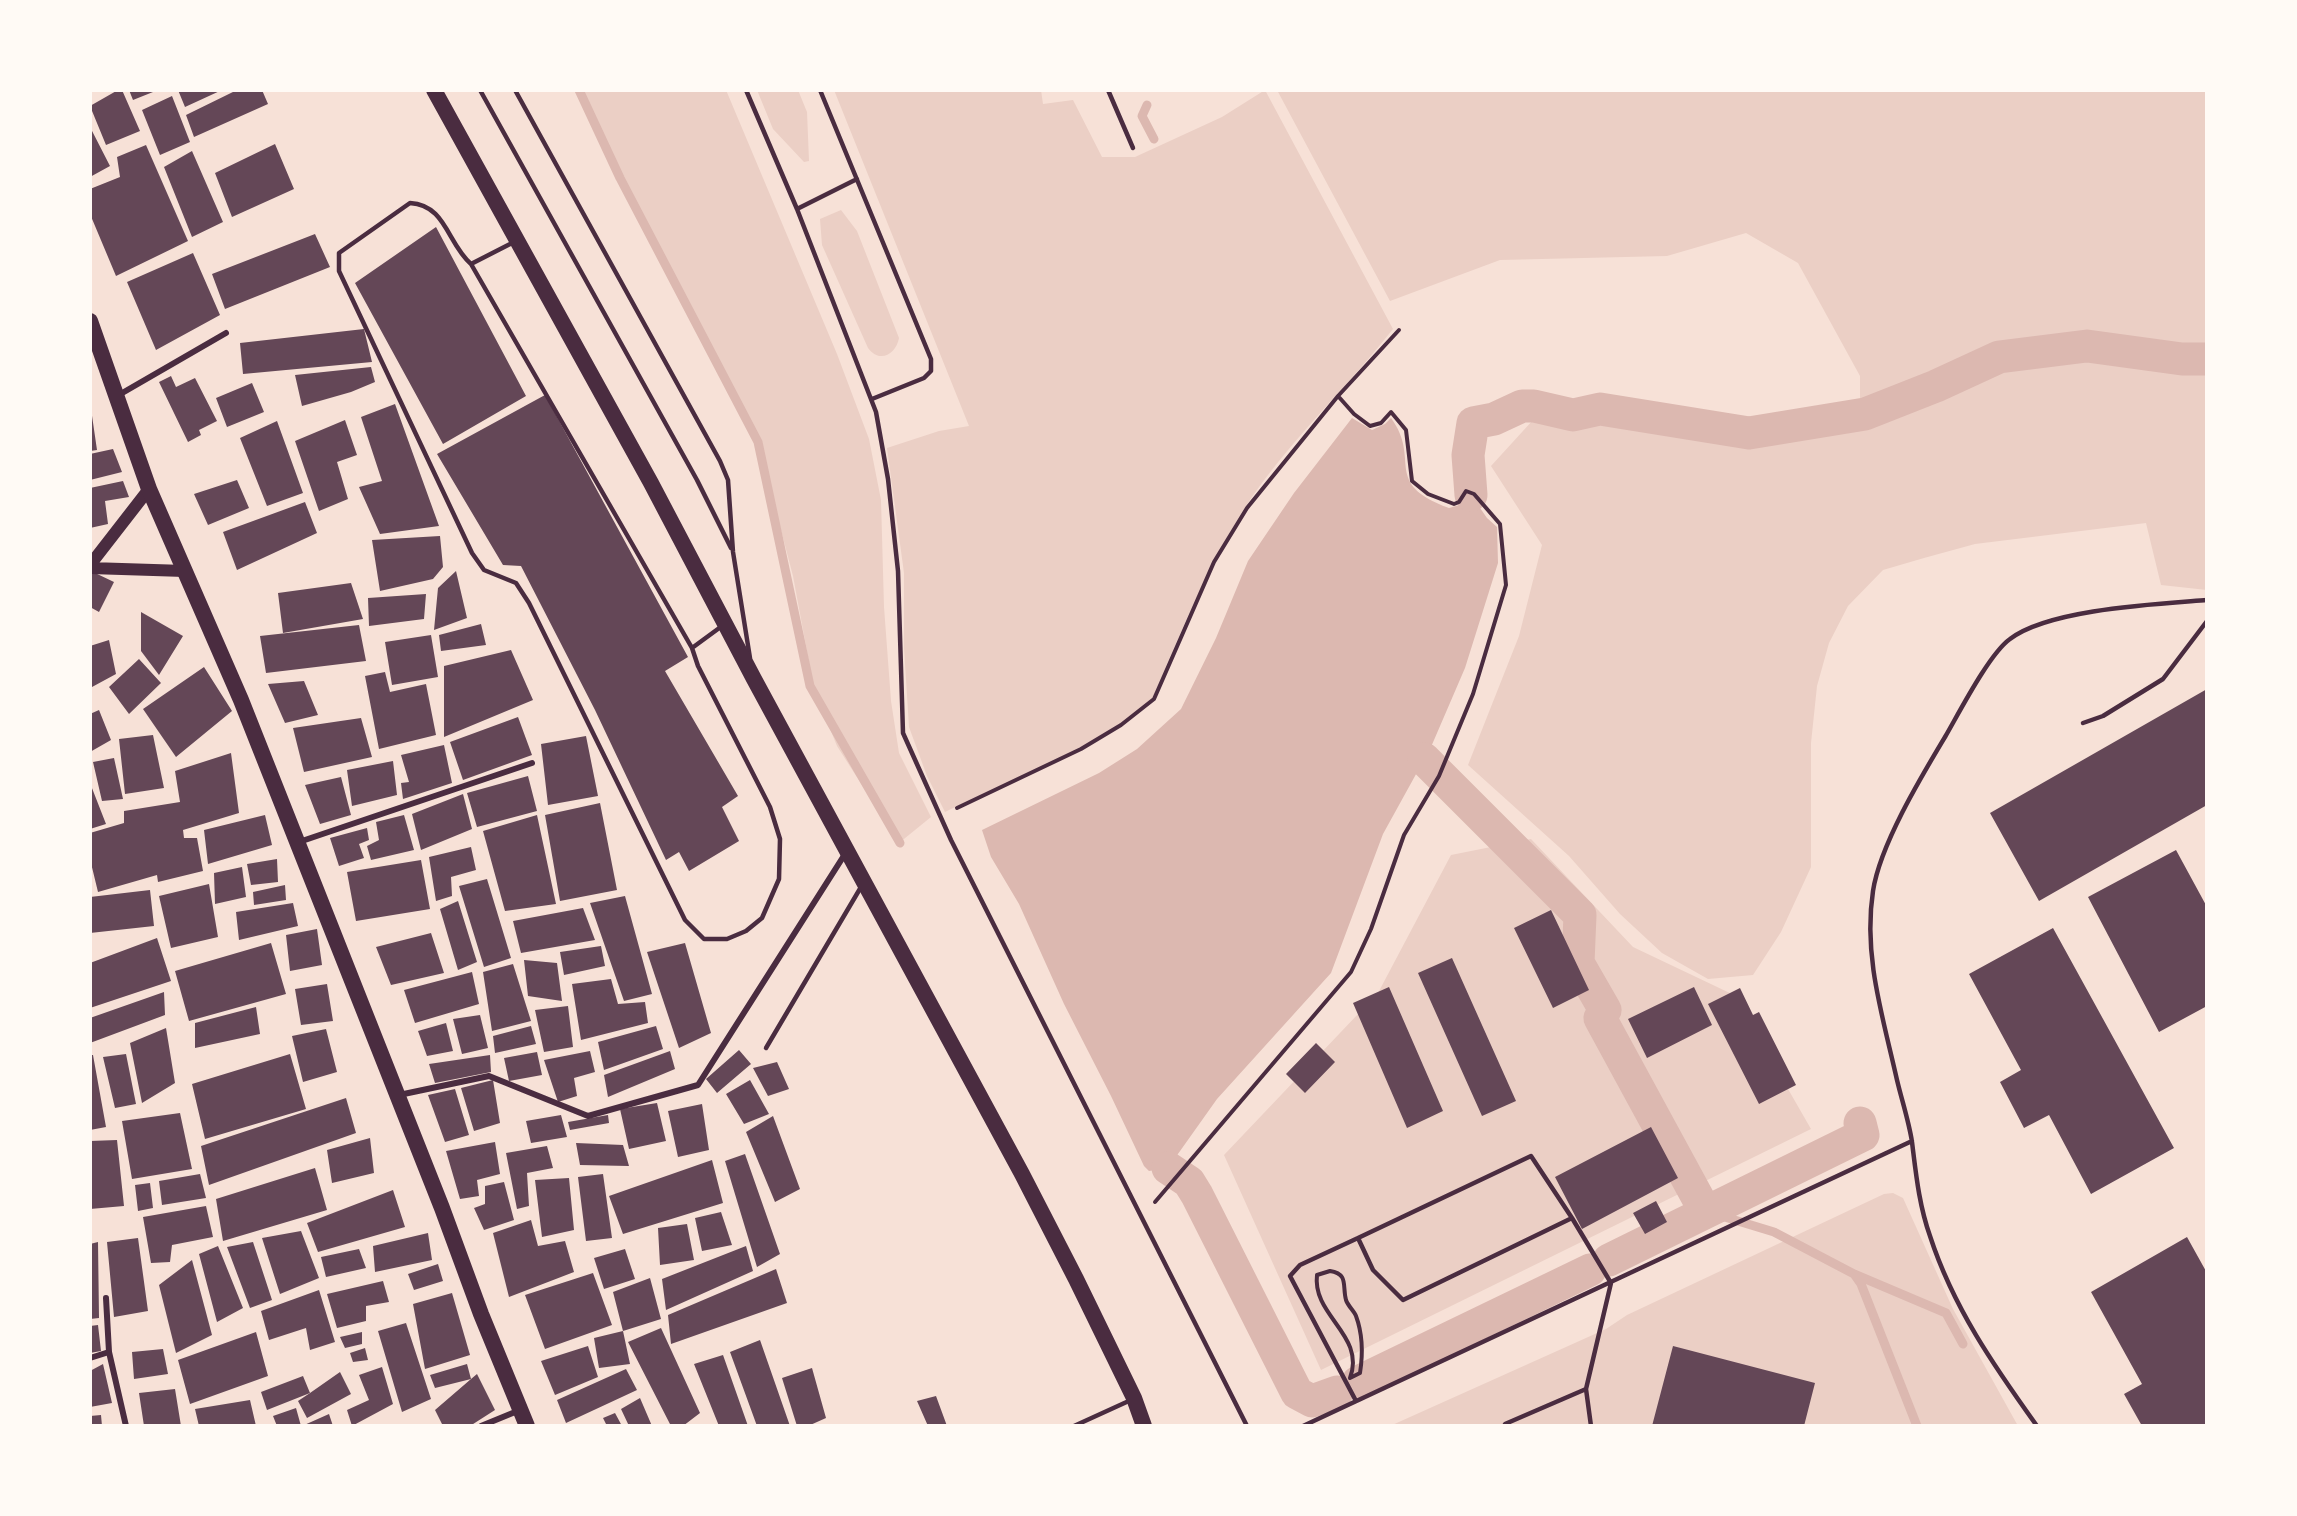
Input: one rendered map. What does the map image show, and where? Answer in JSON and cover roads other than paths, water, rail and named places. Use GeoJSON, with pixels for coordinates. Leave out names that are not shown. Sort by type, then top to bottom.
{"type":"FeatureCollection","features":[{"type":"Feature","properties":{"kind":"highway"},"geometry":{"type":"LineString","coordinates":[[434,90],[646,473],[725,625],[1027,1185],[1134,1398],[1144,1426]]}},
{"type":"Feature","properties":{"kind":"highway"},"geometry":{"type":"LineString","coordinates":[[90,321],[149,489],[241,700],[527,1426]]}},
{"type":"Feature","properties":{"kind":"main road"},"geometry":{"type":"LineString","coordinates":[[90,566],[149,489]]}},
{"type":"Feature","properties":{"kind":"main road"},"geometry":{"type":"LineString","coordinates":[[90,566],[185,571]]}},
{"type":"Feature","properties":{"kind":"street"},"geometry":{"type":"LineString","coordinates":[[116,396],[226,333]]}},
{"type":"Feature","properties":{"kind":"street"},"geometry":{"type":"LineString","coordinates":[[296,844],[532,763]]}},
{"type":"Feature","properties":{"kind":"street"},"geometry":{"type":"LineString","coordinates":[[397,1096],[489,1076],[588,1116],[698,1085],[847,851]]}},
{"type":"Feature","properties":{"kind":"street"},"geometry":{"type":"LineString","coordinates":[[106,1298],[109,1352],[126,1426]]}},
{"type":"Feature","properties":{"kind":"street"},"geometry":{"type":"LineString","coordinates":[[90,1358],[109,1352]]}},
{"type":"Feature","properties":{"kind":"street"},"geometry":{"type":"LineString","coordinates":[[481,1426],[520,1410]]}},
{"type":"Feature","properties":{"kind":"lane"},"geometry":{"type":"LineString","coordinates":[[480,90],[697,480],[733,552]]}},
{"type":"Feature","properties":{"kind":"lane"},"geometry":{"type":"LineString","coordinates":[[515,90],[720,461],[728,480],[733,552],[754,679]]}},
{"type":"Feature","properties":{"kind":"lane"},"geometry":{"type":"LineString","coordinates":[[746,90],[797,209],[872,399],[888,478],[898,571],[903,733],[940,815],[1247,1426]]}},
{"type":"Feature","properties":{"kind":"lane"},"geometry":{"type":"LineString","coordinates":[[820,90],[931,359],[930,371],[924,378],[872,399]]}},
{"type":"Feature","properties":{"kind":"lane"},"geometry":{"type":"LineString","coordinates":[[1108,90],[1132,148]]}},
{"type":"Feature","properties":{"kind":"lane"},"geometry":{"type":"LineString","coordinates":[[797,209],[857,179]]}},
{"type":"Feature","properties":{"kind":"lane"},"geometry":{"type":"LineString","coordinates":[[410,203],[422,204],[434,210],[471,264],[692,648],[698,666],[770,807],[780,839],[779,879],[762,918],[746,931],[728,939],[704,939],[684,920],[529,603],[516,583],[484,570],[472,553],[339,271],[339,253],[410,203]]}},
{"type":"Feature","properties":{"kind":"lane"},"geometry":{"type":"LineString","coordinates":[[471,264],[517,240]]}},
{"type":"Feature","properties":{"kind":"lane"},"geometry":{"type":"LineString","coordinates":[[2037,1426],[1986,1354],[1959,1307],[1930,1237],[1915,1178],[1912,1141],[1873,978],[1870,934],[1873,889],[1885,853],[1912,793],[1974,687],[2008,640],[2037,624],[2120,608],[2207,600]]}},
{"type":"Feature","properties":{"kind":"lane"},"geometry":{"type":"LineString","coordinates":[[2083,723],[2103,716],[2163,679],[2207,621]]}},
{"type":"Feature","properties":{"kind":"lane"},"geometry":{"type":"LineString","coordinates":[[692,648],[725,625]]}},
{"type":"Feature","properties":{"kind":"lane"},"geometry":{"type":"LineString","coordinates":[[766,1048],[864,882]]}},
{"type":"Feature","properties":{"kind":"lane"},"geometry":{"type":"LineString","coordinates":[[1303,1426],[1912,1141]]}},
{"type":"Feature","properties":{"kind":"lane"},"geometry":{"type":"LineString","coordinates":[[1356,1401],[1290,1276],[1300,1265],[1531,1156],[1611,1283],[1586,1389],[1591,1426]]}},
{"type":"Feature","properties":{"kind":"lane"},"geometry":{"type":"LineString","coordinates":[[1358,1238],[1373,1270],[1403,1300],[1572,1218]]}},
{"type":"Feature","properties":{"kind":"lane"},"geometry":{"type":"LineString","coordinates":[[1505,1424],[1586,1389]]}},
{"type":"Feature","properties":{"kind":"lane"},"geometry":{"type":"LineString","coordinates":[[1075,1426],[1134,1398]]}},
{"type":"Feature","properties":{"kind":"waterway"},"geometry":{"type":"LineString","coordinates":[[579,90],[620,178],[758,442],[810,686],[900,843]]}},
{"type":"Feature","properties":{"kind":"waterway"},"geometry":{"type":"LineString","coordinates":[[1147,105],[1142,116],[1154,139]]}},
{"type":"Feature","properties":{"kind":"waterway"},"geometry":{"type":"LineString","coordinates":[[1471,495],[1468,455],[1473,423],[1494,419],[1522,406],[1534,406],[1573,415],[1600,409],[1749,433],[1865,414],[1936,386],[1999,357],[2087,346],[2182,359],[2207,359]]}},
{"type":"Feature","properties":{"kind":"waterway"},"geometry":{"type":"LineString","coordinates":[[1424,759],[1580,915],[1578,963],[1605,1010],[1600,1018],[1705,1211]]}},
{"type":"Feature","properties":{"kind":"waterway"},"geometry":{"type":"LineString","coordinates":[[1609,1260],[1863,1135],[1860,1123]]}},
{"type":"Feature","properties":{"kind":"waterway"},"geometry":{"type":"LineString","coordinates":[[1168,1168],[1189,1182],[1197,1195],[1297,1393],[1312,1401],[1337,1392]]}},
{"type":"Feature","properties":{"kind":"waterway"},"geometry":{"type":"LineString","coordinates":[[1705,1211],[1774,1232],[1854,1274],[1861,1284],[1917,1426]]}},
{"type":"Feature","properties":{"kind":"waterway"},"geometry":{"type":"LineString","coordinates":[[1358,1382],[1590,1270]]}},
{"type":"Feature","properties":{"kind":"waterway"},"geometry":{"type":"LineString","coordinates":[[1854,1274],[1946,1313],[1963,1344]]}}]}
